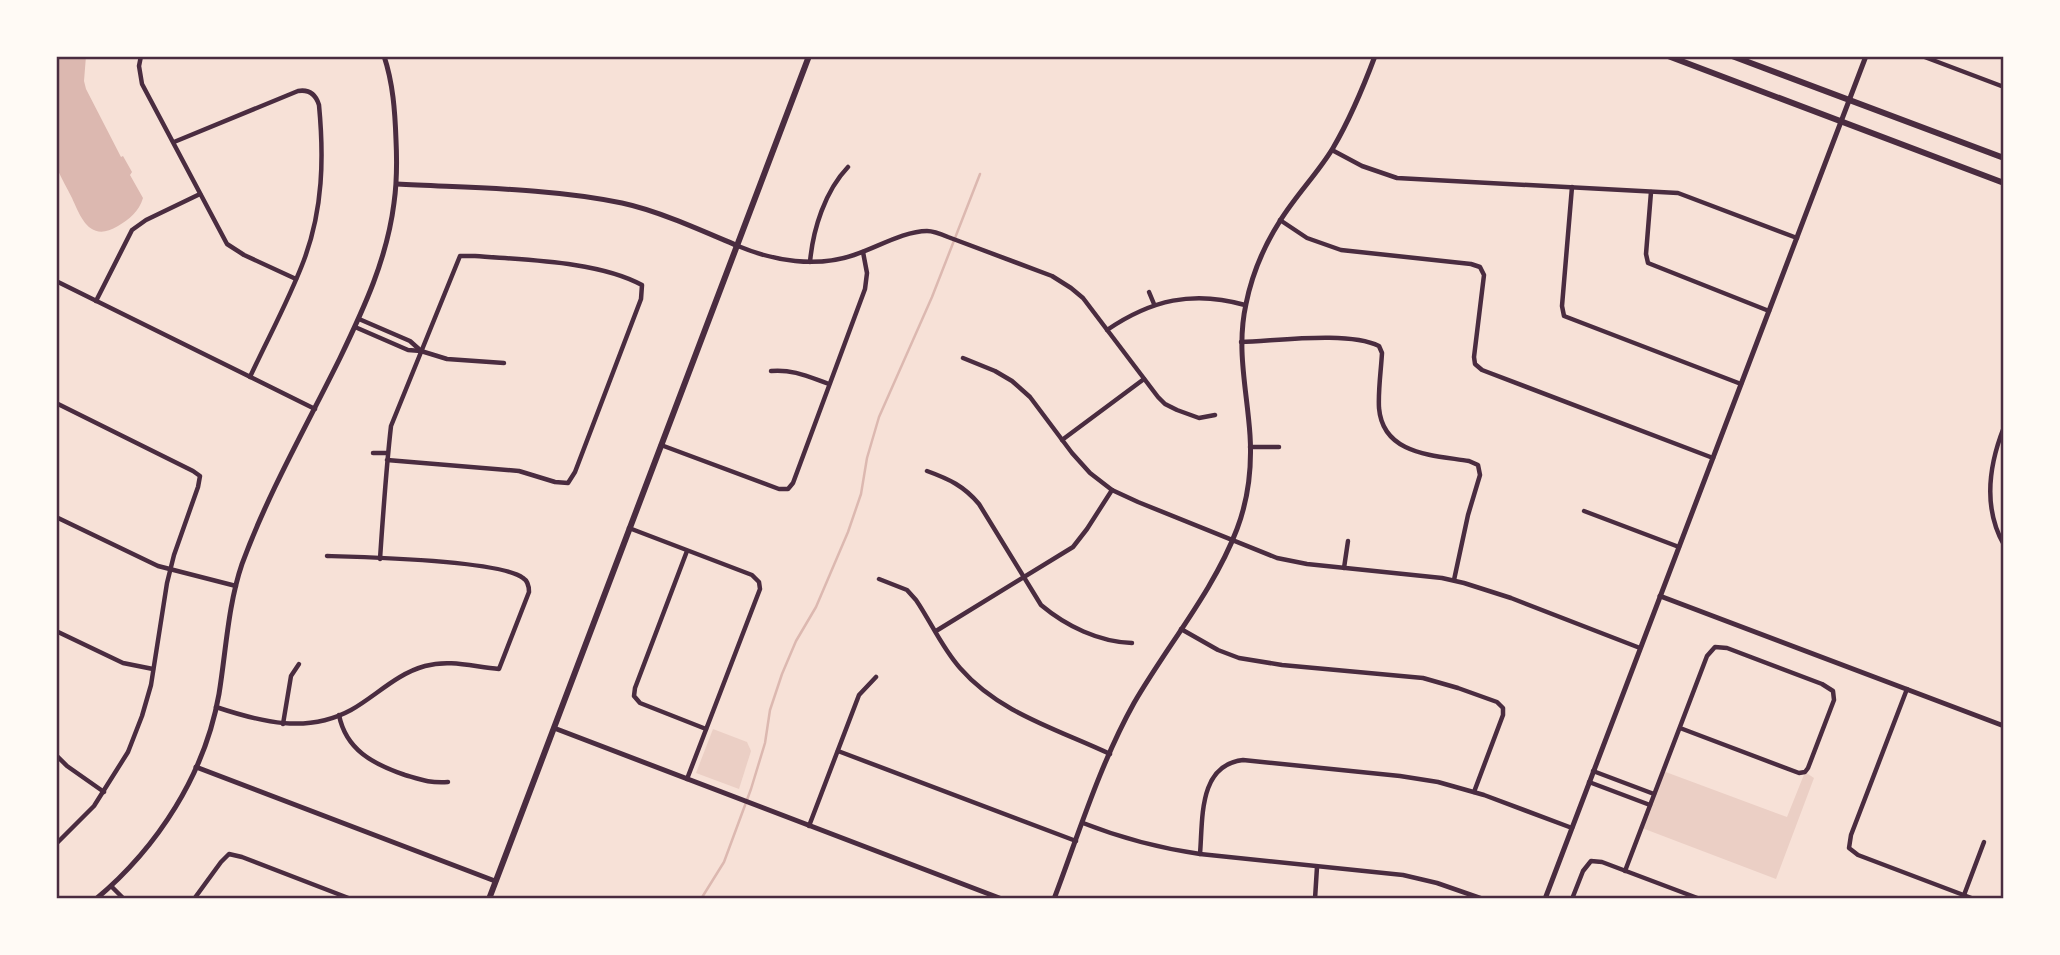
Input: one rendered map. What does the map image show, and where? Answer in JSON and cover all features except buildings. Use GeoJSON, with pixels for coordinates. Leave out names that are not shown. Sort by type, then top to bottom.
{"type":"FeatureCollection","features":[{"type":"Feature","properties":{"kind":"main road"},"geometry":{"type":"LineString","coordinates":[[489,899],[809,56]]}},
{"type":"Feature","properties":{"kind":"main road"},"geometry":{"type":"LineString","coordinates":[[1668,56],[2004,183]]}},
{"type":"Feature","properties":{"kind":"main road"},"geometry":{"type":"LineString","coordinates":[[1732,56],[2004,158]]}},
{"type":"Feature","properties":{"kind":"street"},"geometry":{"type":"LineString","coordinates":[[141,56],[139,66],[142,84],[227,244],[243,255],[296,279]]}},
{"type":"Feature","properties":{"kind":"street"},"geometry":{"type":"LineString","coordinates":[[96,899],[155,839],[196,767],[216,707],[236,586],[254,535],[359,319],[380,266],[390,230],[397,184],[395,114],[389,70],[384,56]]}},
{"type":"Feature","properties":{"kind":"street"},"geometry":{"type":"LineString","coordinates":[[1054,899],[1110,754],[1134,703],[1221,565],[1232,541],[1245,502],[1249,478],[1250,447],[1241,342],[1245,305],[1257,264],[1280,220],[1332,150],[1353,110],[1375,56]]}},
{"type":"Feature","properties":{"kind":"street"},"geometry":{"type":"LineString","coordinates":[[1545,899],[1866,56]]}},
{"type":"Feature","properties":{"kind":"street"},"geometry":{"type":"LineString","coordinates":[[1922,56],[2004,87]]}},
{"type":"Feature","properties":{"kind":"street"},"geometry":{"type":"LineString","coordinates":[[1942,64],[1945,56]]}},
{"type":"Feature","properties":{"kind":"street"},"geometry":{"type":"LineString","coordinates":[[174,142],[298,91],[304,90],[317,98],[323,158],[320,192],[310,240],[296,279],[250,377]]}},
{"type":"Feature","properties":{"kind":"street"},"geometry":{"type":"LineString","coordinates":[[1332,150],[1362,166],[1397,178],[1678,193],[1797,238]]}},
{"type":"Feature","properties":{"kind":"street"},"geometry":{"type":"LineString","coordinates":[[810,262],[814,233],[831,189],[848,167]]}},
{"type":"Feature","properties":{"kind":"street"},"geometry":{"type":"LineString","coordinates":[[397,184],[594,198],[624,204],[766,256],[810,262],[853,256],[917,232],[932,232],[1061,281],[1083,298],[1165,404],[1199,418],[1215,415]]}},
{"type":"Feature","properties":{"kind":"street"},"geometry":{"type":"LineString","coordinates":[[1572,187],[1562,306],[1564,316],[1741,384]]}},
{"type":"Feature","properties":{"kind":"street"},"geometry":{"type":"LineString","coordinates":[[1651,192],[1646,254],[1648,264],[1769,311]]}},
{"type":"Feature","properties":{"kind":"street"},"geometry":{"type":"LineString","coordinates":[[96,301],[132,230],[146,220],[200,194]]}},
{"type":"Feature","properties":{"kind":"street"},"geometry":{"type":"LineString","coordinates":[[1280,220],[1307,238],[1341,250],[1480,267],[1484,275],[1474,357],[1475,364],[1482,370],[1713,458]]}},
{"type":"Feature","properties":{"kind":"street"},"geometry":{"type":"LineString","coordinates":[[662,444],[779,489],[788,489],[793,483],[865,289],[867,273],[863,252]]}},
{"type":"Feature","properties":{"kind":"street"},"geometry":{"type":"LineString","coordinates":[[373,453],[387,456],[519,471],[568,484],[575,472],[641,299],[642,285],[629,278],[572,265],[460,256],[391,426],[387,456],[380,559]]}},
{"type":"Feature","properties":{"kind":"street"},"geometry":{"type":"LineString","coordinates":[[56,281],[315,409]]}},
{"type":"Feature","properties":{"kind":"street"},"geometry":{"type":"LineString","coordinates":[[1149,292],[1154,304]]}},
{"type":"Feature","properties":{"kind":"street"},"geometry":{"type":"LineString","coordinates":[[1107,330],[1133,313],[1154,304],[1180,299],[1226,300],[1245,305]]}},
{"type":"Feature","properties":{"kind":"street"},"geometry":{"type":"LineString","coordinates":[[359,319],[410,341],[421,351]]}},
{"type":"Feature","properties":{"kind":"street"},"geometry":{"type":"LineString","coordinates":[[355,327],[408,350],[447,359],[504,363]]}},
{"type":"Feature","properties":{"kind":"street"},"geometry":{"type":"LineString","coordinates":[[1241,342],[1340,339],[1371,342],[1379,346],[1382,353],[1379,407],[1388,434],[1409,450],[1469,461],[1478,466],[1480,475],[1454,580]]}},
{"type":"Feature","properties":{"kind":"street"},"geometry":{"type":"LineString","coordinates":[[963,358],[1013,381],[1030,397],[1081,464],[1112,490],[1138,502],[1277,558],[1454,580],[1491,591],[1640,648]]}},
{"type":"Feature","properties":{"kind":"street"},"geometry":{"type":"LineString","coordinates":[[771,371],[797,372],[829,384]]}},
{"type":"Feature","properties":{"kind":"street"},"geometry":{"type":"LineString","coordinates":[[1062,440],[1144,379]]}},
{"type":"Feature","properties":{"kind":"street"},"geometry":{"type":"LineString","coordinates":[[56,403],[193,471],[200,477],[170,570],[153,669],[142,716],[133,740],[104,792],[86,815],[56,844]]}},
{"type":"Feature","properties":{"kind":"street"},"geometry":{"type":"LineString","coordinates":[[2004,427],[1989,488],[1992,511],[2004,545]]}},
{"type":"Feature","properties":{"kind":"street"},"geometry":{"type":"LineString","coordinates":[[1250,447],[1279,447]]}},
{"type":"Feature","properties":{"kind":"street"},"geometry":{"type":"LineString","coordinates":[[927,471],[945,477],[969,492],[1023,579],[1041,605],[1053,616],[1096,636],[1114,642],[1132,643]]}},
{"type":"Feature","properties":{"kind":"street"},"geometry":{"type":"LineString","coordinates":[[936,632],[1073,547],[1112,490]]}},
{"type":"Feature","properties":{"kind":"street"},"geometry":{"type":"LineString","coordinates":[[1584,511],[1679,547]]}},
{"type":"Feature","properties":{"kind":"street"},"geometry":{"type":"LineString","coordinates":[[56,517],[170,570],[236,586]]}},
{"type":"Feature","properties":{"kind":"street"},"geometry":{"type":"LineString","coordinates":[[629,528],[752,575],[759,582],[760,589],[687,779]]}},
{"type":"Feature","properties":{"kind":"street"},"geometry":{"type":"LineString","coordinates":[[1344,568],[1348,541]]}},
{"type":"Feature","properties":{"kind":"street"},"geometry":{"type":"LineString","coordinates":[[687,551],[634,696],[640,703],[706,729]]}},
{"type":"Feature","properties":{"kind":"street"},"geometry":{"type":"LineString","coordinates":[[216,707],[283,724],[311,724],[351,709],[411,670],[427,665],[444,663],[499,669],[529,592],[528,583],[522,576],[472,565],[327,556]]}},
{"type":"Feature","properties":{"kind":"street"},"geometry":{"type":"LineString","coordinates":[[879,579],[907,590],[958,666],[971,681],[1001,704],[1110,754]]}},
{"type":"Feature","properties":{"kind":"street"},"geometry":{"type":"LineString","coordinates":[[1660,596],[2004,726]]}},
{"type":"Feature","properties":{"kind":"street"},"geometry":{"type":"LineString","coordinates":[[1180,629],[1218,650],[1239,657],[1282,665],[1423,678],[1497,702],[1503,708],[1503,715],[1474,792]]}},
{"type":"Feature","properties":{"kind":"street"},"geometry":{"type":"LineString","coordinates":[[56,631],[123,663],[153,669]]}},
{"type":"Feature","properties":{"kind":"street"},"geometry":{"type":"LineString","coordinates":[[1625,871],[1707,656],[1715,647],[1727,648],[1822,684],[1833,691],[1834,700],[1805,772],[1799,773],[1680,728]]}},
{"type":"Feature","properties":{"kind":"street"},"geometry":{"type":"LineString","coordinates":[[283,724],[291,676],[299,664]]}},
{"type":"Feature","properties":{"kind":"street"},"geometry":{"type":"LineString","coordinates":[[809,826],[859,695],[876,677]]}},
{"type":"Feature","properties":{"kind":"street"},"geometry":{"type":"LineString","coordinates":[[1907,689],[1851,835],[1849,848],[1858,855],[1974,899]]}},
{"type":"Feature","properties":{"kind":"street"},"geometry":{"type":"LineString","coordinates":[[339,715],[342,727],[355,748],[368,759],[385,768],[431,783],[448,782]]}},
{"type":"Feature","properties":{"kind":"street"},"geometry":{"type":"LineString","coordinates":[[554,728],[1002,899]]}},
{"type":"Feature","properties":{"kind":"street"},"geometry":{"type":"LineString","coordinates":[[838,751],[1076,841]]}},
{"type":"Feature","properties":{"kind":"street"},"geometry":{"type":"LineString","coordinates":[[56,755],[104,792]]}},
{"type":"Feature","properties":{"kind":"street"},"geometry":{"type":"LineString","coordinates":[[1200,854],[1209,783],[1222,767],[1243,761],[1437,782],[1474,792],[1572,828]]}},
{"type":"Feature","properties":{"kind":"street"},"geometry":{"type":"LineString","coordinates":[[196,767],[495,881]]}},
{"type":"Feature","properties":{"kind":"street"},"geometry":{"type":"LineString","coordinates":[[1593,771],[1654,794]]}},
{"type":"Feature","properties":{"kind":"street"},"geometry":{"type":"LineString","coordinates":[[1589,782],[1650,806]]}},
{"type":"Feature","properties":{"kind":"street"},"geometry":{"type":"LineString","coordinates":[[1621,794],[1625,783]]}},
{"type":"Feature","properties":{"kind":"street"},"geometry":{"type":"LineString","coordinates":[[1083,823],[1134,841],[1200,854],[1403,875],[1447,886],[1483,899]]}},
{"type":"Feature","properties":{"kind":"street"},"geometry":{"type":"LineString","coordinates":[[1964,895],[1984,842]]}},
{"type":"Feature","properties":{"kind":"street"},"geometry":{"type":"LineString","coordinates":[[194,899],[229,855],[242,857],[351,899]]}},
{"type":"Feature","properties":{"kind":"street"},"geometry":{"type":"LineString","coordinates":[[1572,899],[1583,871],[1591,861],[1602,862],[1700,899]]}},
{"type":"Feature","properties":{"kind":"street"},"geometry":{"type":"LineString","coordinates":[[1314,899],[1317,867]]}},
{"type":"Feature","properties":{"kind":"street"},"geometry":{"type":"LineString","coordinates":[[111,886],[124,899]]}},
{"type":"Feature","properties":{"kind":"shaded area"},"geometry":{"type":"Polygon","coordinates":[[[56,56],[86,56],[86,89],[121,157],[123,156],[132,172],[130,175],[143,198],[130,217],[108,230],[94,230],[83,220],[57,168],[56,56]]]}},
{"type":"Feature","properties":{"kind":"shaded area"},"geometry":{"type":"Polygon","coordinates":[[[713,729],[747,742],[751,751],[739,789],[696,773],[713,729]]]}},
{"type":"Feature","properties":{"kind":"shaded area"},"geometry":{"type":"Polygon","coordinates":[[[1663,771],[1787,817],[1805,772],[1814,778],[1776,879],[1642,828],[1663,771]]]}},
{"type":"Feature","properties":{"kind":"waterway"},"geometry":{"type":"LineString","coordinates":[[701,899],[724,862],[751,789],[765,743],[770,710],[782,674],[796,641],[816,607],[848,532],[861,494],[867,458],[879,417],[932,297],[980,174]]}}]}
